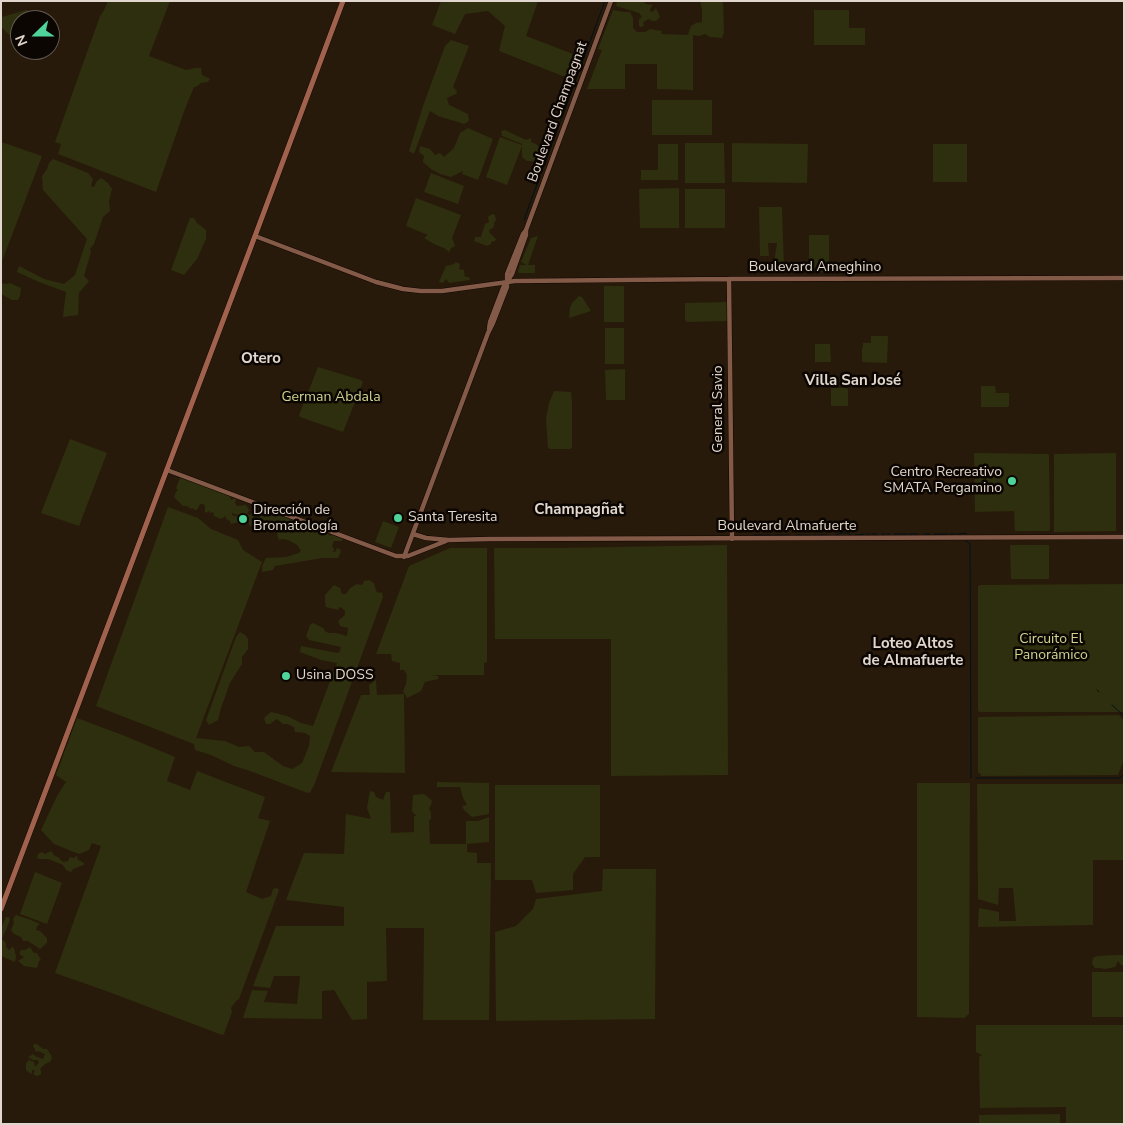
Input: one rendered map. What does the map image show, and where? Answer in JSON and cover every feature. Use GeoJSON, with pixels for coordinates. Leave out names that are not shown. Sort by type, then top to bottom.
{"type":"FeatureCollection","features":[{"type":"Feature","properties":{"kind":"main road"},"geometry":{"type":"LineString","coordinates":[[1,909],[343,1]]}},
{"type":"Feature","properties":{"kind":"main road","name":"Boulevard Champagnat"},"geometry":{"type":"LineString","coordinates":[[404,557],[507,287],[507,282],[512,274],[526,235],[526,230],[611,1]]}},
{"type":"Feature","properties":{"kind":"main road","name":"Boulevard Ameghino"},"geometry":{"type":"LineString","coordinates":[[255,236],[376,282],[403,289],[421,291],[442,291],[507,282],[591,280],[1124,278]]}},
{"type":"Feature","properties":{"kind":"main road","name":"General Savio"},"geometry":{"type":"LineString","coordinates":[[729,279],[732,539]]}},
{"type":"Feature","properties":{"kind":"main road"},"geometry":{"type":"LineString","coordinates":[[167,470],[396,556],[404,557]]}},
{"type":"Feature","properties":{"kind":"main road","name":"Boulevard Almafuerte"},"geometry":{"type":"LineString","coordinates":[[413,534],[426,538],[449,540],[514,538],[1124,538]]}},
{"type":"Feature","properties":{"kind":"main road","name":"Boulevard Almafuerte"},"geometry":{"type":"LineString","coordinates":[[404,557],[449,540]]}},
{"type":"Feature","properties":{"kind":"green space"},"geometry":{"type":"Polygon","coordinates":[[[108,1],[170,1],[149,56],[186,70],[201,68],[202,75],[210,79],[208,82],[194,87],[156,192],[58,154],[61,144],[55,142],[100,16],[108,1]]]}},
{"type":"Feature","properties":{"kind":"green space"},"geometry":{"type":"Polygon","coordinates":[[[441,1],[538,1],[526,36],[581,57],[573,80],[499,51],[505,26],[488,11],[465,14],[455,34],[432,25],[441,1]]]}},
{"type":"Feature","properties":{"kind":"green space"},"geometry":{"type":"Polygon","coordinates":[[[617,1],[643,1],[646,4],[653,5],[650,11],[653,12],[656,8],[660,17],[656,21],[649,19],[645,21],[643,23],[644,26],[641,27],[639,26],[639,19],[642,17],[639,13],[616,6],[617,1]]]}},
{"type":"Feature","properties":{"kind":"green space"},"geometry":{"type":"Polygon","coordinates":[[[700,1],[723,1],[724,32],[722,38],[710,37],[705,34],[693,35],[693,90],[657,89],[657,64],[625,64],[625,89],[587,89],[602,50],[598,49],[613,10],[630,12],[633,18],[633,28],[637,32],[645,32],[650,29],[662,31],[661,34],[688,35],[691,26],[702,22],[700,1]]]}},
{"type":"Feature","properties":{"kind":"green space"},"geometry":{"type":"Polygon","coordinates":[[[814,10],[849,10],[849,28],[865,28],[865,45],[814,45],[814,10]]]}},
{"type":"Feature","properties":{"kind":"green space"},"geometry":{"type":"Polygon","coordinates":[[[10,15],[10,35],[1,27],[2,17],[10,15]]]}},
{"type":"Feature","properties":{"kind":"green space"},"geometry":{"type":"Polygon","coordinates":[[[451,40],[469,46],[453,87],[457,91],[456,94],[447,98],[449,105],[468,114],[469,121],[464,124],[438,116],[430,111],[414,154],[409,151],[423,106],[445,46],[451,40]]]}},
{"type":"Feature","properties":{"kind":"green space"},"geometry":{"type":"Polygon","coordinates":[[[652,100],[712,100],[712,135],[652,135],[652,100]]]}},
{"type":"Feature","properties":{"kind":"green space"},"geometry":{"type":"Polygon","coordinates":[[[468,128],[493,139],[478,180],[462,174],[463,171],[451,177],[440,174],[423,162],[424,156],[419,152],[420,146],[430,149],[435,155],[440,153],[444,157],[454,148],[460,133],[468,128]]]}},
{"type":"Feature","properties":{"kind":"green space"},"geometry":{"type":"Polygon","coordinates":[[[505,130],[526,140],[531,138],[531,142],[539,147],[541,158],[539,162],[527,161],[522,157],[522,146],[507,185],[486,177],[500,137],[522,145],[502,136],[501,131],[505,130]]]}},
{"type":"Feature","properties":{"kind":"green space"},"geometry":{"type":"Polygon","coordinates":[[[1,142],[42,156],[1,264],[1,142]]]}},
{"type":"Feature","properties":{"kind":"green space"},"geometry":{"type":"Polygon","coordinates":[[[685,143],[724,143],[725,183],[685,183],[685,143]]]}},
{"type":"Feature","properties":{"kind":"green space"},"geometry":{"type":"Polygon","coordinates":[[[732,143],[808,144],[807,183],[732,182],[732,143]]]}},
{"type":"Feature","properties":{"kind":"green space"},"geometry":{"type":"Polygon","coordinates":[[[658,144],[678,144],[678,180],[641,180],[641,170],[658,170],[658,144]]]}},
{"type":"Feature","properties":{"kind":"green space"},"geometry":{"type":"Polygon","coordinates":[[[933,144],[967,144],[967,182],[933,182],[933,144]]]}},
{"type":"Feature","properties":{"kind":"green space"},"geometry":{"type":"Polygon","coordinates":[[[53,159],[88,173],[93,179],[91,186],[94,187],[101,178],[112,189],[109,201],[110,211],[103,217],[94,244],[90,249],[91,252],[84,276],[89,281],[79,293],[78,315],[63,317],[66,292],[17,272],[19,266],[44,279],[64,284],[75,275],[87,239],[43,190],[42,176],[53,159]]]}},
{"type":"Feature","properties":{"kind":"green space"},"geometry":{"type":"Polygon","coordinates":[[[431,173],[464,186],[458,204],[424,192],[431,173]]]}},
{"type":"Feature","properties":{"kind":"green space"},"geometry":{"type":"Polygon","coordinates":[[[679,188],[679,228],[640,228],[639,189],[679,188]]]}},
{"type":"Feature","properties":{"kind":"green space"},"geometry":{"type":"Polygon","coordinates":[[[685,189],[725,189],[725,228],[685,228],[685,189]]]}},
{"type":"Feature","properties":{"kind":"green space"},"geometry":{"type":"Polygon","coordinates":[[[416,198],[461,215],[452,238],[455,245],[449,252],[424,238],[428,235],[406,226],[416,198]]]}},
{"type":"Feature","properties":{"kind":"green space"},"geometry":{"type":"Polygon","coordinates":[[[759,207],[782,207],[784,268],[778,269],[774,263],[777,243],[768,243],[769,256],[760,256],[759,207]]]}},
{"type":"Feature","properties":{"kind":"green space"},"geometry":{"type":"Polygon","coordinates":[[[492,214],[495,215],[496,221],[489,232],[496,239],[495,241],[487,246],[474,241],[475,237],[481,237],[485,224],[489,222],[488,217],[492,214]]]}},
{"type":"Feature","properties":{"kind":"green space"},"geometry":{"type":"Polygon","coordinates":[[[190,218],[194,218],[206,230],[206,239],[197,259],[184,275],[171,270],[190,218]]]}},
{"type":"Feature","properties":{"kind":"green space"},"geometry":{"type":"Polygon","coordinates":[[[809,235],[829,235],[829,272],[809,272],[809,235]]]}},
{"type":"Feature","properties":{"kind":"green space"},"geometry":{"type":"Polygon","coordinates":[[[538,236],[528,265],[535,265],[535,273],[519,273],[520,265],[527,265],[521,262],[531,238],[538,236]]]}},
{"type":"Feature","properties":{"kind":"green space"},"geometry":{"type":"Polygon","coordinates":[[[456,262],[460,264],[459,269],[464,270],[465,277],[469,277],[470,280],[449,283],[446,279],[443,283],[439,282],[446,266],[456,262]]]}},
{"type":"Feature","properties":{"kind":"green space"},"geometry":{"type":"Polygon","coordinates":[[[1,283],[10,283],[21,288],[18,300],[12,300],[1,293],[1,283]]]}},
{"type":"Feature","properties":{"kind":"green space"},"geometry":{"type":"Polygon","coordinates":[[[604,286],[624,286],[624,322],[604,322],[604,286]]]}},
{"type":"Feature","properties":{"kind":"green space"},"geometry":{"type":"Polygon","coordinates":[[[579,296],[582,297],[591,311],[569,318],[572,303],[579,296]]]}},
{"type":"Feature","properties":{"kind":"green space"},"geometry":{"type":"Polygon","coordinates":[[[728,302],[727,321],[687,322],[685,320],[685,303],[728,302]]]}},
{"type":"Feature","properties":{"kind":"green space"},"geometry":{"type":"Polygon","coordinates":[[[605,328],[624,328],[624,364],[605,364],[605,328]]]}},
{"type":"Feature","properties":{"kind":"green space"},"geometry":{"type":"Polygon","coordinates":[[[871,336],[888,336],[887,363],[862,362],[863,343],[871,343],[871,336]]]}},
{"type":"Feature","properties":{"kind":"green space"},"geometry":{"type":"Polygon","coordinates":[[[815,344],[830,344],[831,362],[815,362],[815,344]]]}},
{"type":"Feature","properties":{"kind":"green space","name":"German Abdala"},"geometry":{"type":"Polygon","coordinates":[[[318,367],[363,382],[343,432],[300,417],[299,415],[318,367]]]}},
{"type":"Feature","properties":{"kind":"green space"},"geometry":{"type":"Polygon","coordinates":[[[625,369],[625,400],[606,400],[605,370],[625,369]]]}},
{"type":"Feature","properties":{"kind":"green space"},"geometry":{"type":"Polygon","coordinates":[[[981,386],[995,386],[996,393],[1009,393],[1009,406],[981,407],[981,386]]]}},
{"type":"Feature","properties":{"kind":"green space"},"geometry":{"type":"Polygon","coordinates":[[[831,388],[848,389],[848,406],[831,406],[831,388]]]}},
{"type":"Feature","properties":{"kind":"green space"},"geometry":{"type":"Polygon","coordinates":[[[554,391],[571,392],[572,447],[570,449],[548,448],[546,419],[549,403],[554,391]]]}},
{"type":"Feature","properties":{"kind":"green space"},"geometry":{"type":"Polygon","coordinates":[[[70,439],[107,453],[79,526],[41,513],[70,439]]]}},
{"type":"Feature","properties":{"kind":"green space","name":"Centro Recreativo SMATA Pergamino"},"geometry":{"type":"Polygon","coordinates":[[[975,453],[1049,455],[1050,530],[1015,531],[1014,511],[975,512],[975,453]]]}},
{"type":"Feature","properties":{"kind":"green space"},"geometry":{"type":"Polygon","coordinates":[[[1116,453],[1116,531],[1054,532],[1054,454],[1116,453]]]}},
{"type":"Feature","properties":{"kind":"green space"},"geometry":{"type":"Polygon","coordinates":[[[181,477],[230,496],[231,500],[235,498],[237,506],[246,505],[249,510],[247,514],[250,515],[255,509],[255,516],[257,517],[260,510],[264,508],[328,533],[330,536],[333,534],[342,537],[342,541],[334,541],[332,546],[333,552],[337,548],[341,550],[338,558],[322,558],[275,566],[273,570],[262,572],[262,566],[266,558],[286,557],[301,551],[297,545],[288,540],[279,540],[277,535],[279,527],[272,527],[258,522],[256,526],[251,526],[249,525],[249,518],[242,514],[232,513],[232,515],[239,517],[239,522],[231,524],[226,519],[226,516],[221,519],[214,516],[213,512],[205,513],[205,506],[203,504],[200,504],[197,510],[183,506],[174,497],[181,477]]]}},
{"type":"Feature","properties":{"kind":"green space"},"geometry":{"type":"Polygon","coordinates":[[[168,507],[198,518],[211,529],[238,540],[243,550],[262,562],[196,738],[225,741],[239,747],[249,746],[255,752],[264,752],[283,766],[292,769],[302,763],[309,746],[310,736],[305,733],[295,732],[294,727],[283,724],[277,719],[270,724],[266,724],[264,718],[271,712],[313,726],[337,663],[321,660],[300,652],[301,646],[338,653],[341,647],[309,640],[306,636],[310,625],[313,623],[323,628],[326,632],[347,636],[348,628],[340,626],[338,621],[345,615],[345,611],[340,607],[338,610],[326,607],[325,595],[334,585],[340,588],[342,594],[346,594],[350,588],[357,584],[362,585],[364,581],[369,580],[374,583],[376,591],[382,592],[383,597],[310,793],[234,766],[195,750],[194,744],[96,706],[168,507]]]}},
{"type":"Feature","properties":{"kind":"green space"},"geometry":{"type":"Polygon","coordinates":[[[383,521],[399,527],[391,548],[375,542],[383,521]]]}},
{"type":"Feature","properties":{"kind":"green space"},"geometry":{"type":"Polygon","coordinates":[[[727,545],[728,775],[611,776],[611,639],[495,639],[494,548],[727,545]]]}},
{"type":"Feature","properties":{"kind":"green space"},"geometry":{"type":"Polygon","coordinates":[[[1010,545],[1049,545],[1049,579],[1011,579],[1010,545]]]}},
{"type":"Feature","properties":{"kind":"green space"},"geometry":{"type":"Polygon","coordinates":[[[450,548],[487,548],[487,662],[484,663],[484,675],[432,675],[438,676],[438,679],[425,682],[421,691],[407,698],[403,691],[407,675],[404,670],[400,670],[400,663],[392,661],[391,654],[376,654],[409,566],[450,548]]]}},
{"type":"Feature","properties":{"kind":"green space","name":"Circuito El Panorámico"},"geometry":{"type":"Polygon","coordinates":[[[1124,584],[1124,712],[978,711],[978,586],[1124,584]]]}},
{"type":"Feature","properties":{"kind":"green space"},"geometry":{"type":"Polygon","coordinates":[[[240,632],[248,639],[248,649],[242,657],[242,664],[230,683],[218,720],[209,725],[206,720],[236,637],[240,632]]]}},
{"type":"Feature","properties":{"kind":"green space"},"geometry":{"type":"Polygon","coordinates":[[[376,680],[377,695],[404,694],[405,773],[331,772],[361,695],[370,695],[369,685],[376,680]]]}},
{"type":"Feature","properties":{"kind":"green space"},"geometry":{"type":"Polygon","coordinates":[[[1119,715],[1124,721],[1124,759],[1118,775],[981,776],[978,773],[978,717],[1119,715]]]}},
{"type":"Feature","properties":{"kind":"green space"},"geometry":{"type":"Polygon","coordinates":[[[77,718],[175,757],[167,781],[190,790],[197,771],[265,797],[258,818],[270,821],[246,892],[262,899],[271,896],[273,889],[277,888],[279,890],[239,999],[231,1008],[232,1012],[222,1035],[55,973],[101,846],[92,843],[89,850],[79,854],[54,844],[41,830],[57,796],[66,782],[56,775],[77,718]]]}},
{"type":"Feature","properties":{"kind":"green space"},"geometry":{"type":"Polygon","coordinates":[[[437,782],[489,783],[489,814],[472,817],[462,806],[467,805],[460,787],[437,787],[437,782]]]}},
{"type":"Feature","properties":{"kind":"green space"},"geometry":{"type":"Polygon","coordinates":[[[917,783],[970,783],[969,1014],[964,1018],[917,1017],[917,783]]]}},
{"type":"Feature","properties":{"kind":"green space"},"geometry":{"type":"Polygon","coordinates":[[[977,784],[1124,784],[1124,860],[1093,860],[1093,925],[978,927],[979,908],[999,912],[999,921],[1016,921],[1013,888],[999,888],[998,905],[978,899],[977,784]]]}},
{"type":"Feature","properties":{"kind":"green space"},"geometry":{"type":"Polygon","coordinates":[[[495,785],[600,785],[600,857],[585,857],[573,874],[573,890],[536,893],[532,880],[495,880],[495,785]]]}},
{"type":"Feature","properties":{"kind":"green space"},"geometry":{"type":"Polygon","coordinates":[[[370,791],[374,792],[376,797],[383,800],[386,792],[390,792],[391,833],[414,832],[414,816],[417,816],[412,812],[413,795],[424,794],[428,797],[432,801],[429,808],[431,813],[431,819],[429,820],[430,844],[466,844],[466,821],[478,821],[489,817],[489,842],[467,844],[467,852],[477,853],[477,863],[491,863],[489,1020],[423,1020],[424,928],[386,928],[387,981],[367,982],[367,1019],[352,1020],[334,990],[322,991],[322,1019],[243,1018],[252,990],[268,991],[264,1002],[297,1004],[300,976],[274,976],[270,988],[253,986],[276,926],[344,926],[344,907],[286,900],[304,853],[344,854],[346,814],[371,819],[367,808],[370,791]]]}},
{"type":"Feature","properties":{"kind":"green space"},"geometry":{"type":"Polygon","coordinates":[[[51,851],[63,862],[68,861],[70,857],[74,858],[76,856],[84,865],[73,869],[71,872],[66,870],[63,865],[48,859],[37,858],[38,854],[42,852],[45,854],[51,851]]]}},
{"type":"Feature","properties":{"kind":"green space"},"geometry":{"type":"Polygon","coordinates":[[[603,869],[656,869],[655,1019],[496,1021],[495,932],[516,926],[533,909],[536,899],[602,891],[603,869]]]}},
{"type":"Feature","properties":{"kind":"green space"},"geometry":{"type":"Polygon","coordinates":[[[35,872],[62,883],[47,924],[20,914],[35,872]]]}},
{"type":"Feature","properties":{"kind":"green space"},"geometry":{"type":"Polygon","coordinates":[[[16,915],[40,924],[36,930],[40,931],[47,938],[47,943],[40,949],[28,941],[23,941],[21,937],[14,934],[11,930],[14,923],[13,919],[16,915]]]}},
{"type":"Feature","properties":{"kind":"green space"},"geometry":{"type":"Polygon","coordinates":[[[6,917],[9,917],[10,920],[2,939],[9,950],[12,947],[14,948],[15,962],[1,956],[1,928],[6,917]]]}},
{"type":"Feature","properties":{"kind":"green space"},"geometry":{"type":"Polygon","coordinates":[[[30,947],[41,960],[37,968],[24,966],[18,961],[24,957],[19,954],[21,950],[30,947]]]}},
{"type":"Feature","properties":{"kind":"green space"},"geometry":{"type":"Polygon","coordinates":[[[1124,955],[1124,966],[1118,961],[1115,967],[1105,969],[1095,968],[1092,964],[1093,958],[1097,956],[1124,955]]]}},
{"type":"Feature","properties":{"kind":"green space"},"geometry":{"type":"Polygon","coordinates":[[[1092,972],[1124,972],[1124,1017],[1092,1017],[1092,972]]]}},
{"type":"Feature","properties":{"kind":"green space"},"geometry":{"type":"Polygon","coordinates":[[[976,1025],[1124,1025],[1124,1124],[1066,1124],[1066,1107],[980,1108],[979,1057],[982,1055],[976,1052],[976,1025]]]}},
{"type":"Feature","properties":{"kind":"green space"},"geometry":{"type":"Polygon","coordinates":[[[34,1044],[47,1049],[52,1058],[50,1062],[40,1069],[41,1074],[38,1076],[34,1075],[34,1070],[32,1070],[31,1074],[26,1070],[26,1063],[29,1060],[34,1062],[35,1067],[39,1063],[38,1060],[28,1057],[33,1054],[43,1059],[45,1054],[36,1052],[34,1044]]]}},
{"type":"Feature","properties":{"kind":"green space"},"geometry":{"type":"Polygon","coordinates":[[[1060,1114],[1060,1124],[979,1124],[979,1115],[1060,1114]]]}},
{"type":"Feature","properties":{"kind":"waterway"},"geometry":{"type":"LineString","coordinates":[[575,82],[605,1]]}},
{"type":"Feature","properties":{"kind":"waterway"},"geometry":{"type":"LineString","coordinates":[[541,173],[574,85]]}},
{"type":"Feature","properties":{"kind":"waterway"},"geometry":{"type":"LineString","coordinates":[[524,220],[540,176]]}},
{"type":"Feature","properties":{"kind":"waterway"},"geometry":{"type":"LineString","coordinates":[[835,535],[841,533],[851,535]]}},
{"type":"Feature","properties":{"kind":"waterway"},"geometry":{"type":"LineString","coordinates":[[855,535],[864,534]]}},
{"type":"Feature","properties":{"kind":"waterway"},"geometry":{"type":"LineString","coordinates":[[872,534],[877,534]]}},
{"type":"Feature","properties":{"kind":"waterway"},"geometry":{"type":"LineString","coordinates":[[894,534],[907,534]]}},
{"type":"Feature","properties":{"kind":"waterway"},"geometry":{"type":"LineString","coordinates":[[924,534],[930,534]]}},
{"type":"Feature","properties":{"kind":"waterway"},"geometry":{"type":"LineString","coordinates":[[934,534],[948,534]]}},
{"type":"Feature","properties":{"kind":"waterway"},"geometry":{"type":"LineString","coordinates":[[950,534],[956,534]]}},
{"type":"Feature","properties":{"kind":"waterway"},"geometry":{"type":"LineString","coordinates":[[958,534],[966,534]]}},
{"type":"Feature","properties":{"kind":"waterway"},"geometry":{"type":"LineString","coordinates":[[754,535],[771,535]]}},
{"type":"Feature","properties":{"kind":"waterway"},"geometry":{"type":"LineString","coordinates":[[775,535],[789,535]]}},
{"type":"Feature","properties":{"kind":"waterway"},"geometry":{"type":"LineString","coordinates":[[796,535],[810,535]]}},
{"type":"Feature","properties":{"kind":"waterway"},"geometry":{"type":"LineString","coordinates":[[818,535],[827,535]]}},
{"type":"Feature","properties":{"kind":"waterway"},"geometry":{"type":"LineString","coordinates":[[966,541],[970,544],[971,778]]}},
{"type":"Feature","properties":{"kind":"waterway"},"geometry":{"type":"LineString","coordinates":[[1112,705],[1124,716]]}},
{"type":"Feature","properties":{"kind":"waterway"},"geometry":{"type":"LineString","coordinates":[[976,778],[1120,778],[1124,774]]}},
{"type":"Feature","properties":{"kind":"place","name":"Centro Recreativo SMATA Pergamino"},"geometry":{"type":"Point","coordinates":[1012,481]}},
{"type":"Feature","properties":{"kind":"place","name":"Santa Teresita"},"geometry":{"type":"Point","coordinates":[398,518]}},
{"type":"Feature","properties":{"kind":"place","name":"Dirección de Bromatología"},"geometry":{"type":"Point","coordinates":[243,519]}},
{"type":"Feature","properties":{"kind":"place","name":"Usina DOSS"},"geometry":{"type":"Point","coordinates":[286,676]}},
{"type":"Feature","properties":{"kind":"district","name":"Otero"},"geometry":{"type":"Point","coordinates":[261,359]}},
{"type":"Feature","properties":{"kind":"district","name":"Villa San José"},"geometry":{"type":"Point","coordinates":[853,381]}},
{"type":"Feature","properties":{"kind":"district","name":"Champagñat"},"geometry":{"type":"Point","coordinates":[579,510]}},
{"type":"Feature","properties":{"kind":"district","name":"Loteo Altos de Almafuerte"},"geometry":{"type":"Point","coordinates":[913,652]}}]}
